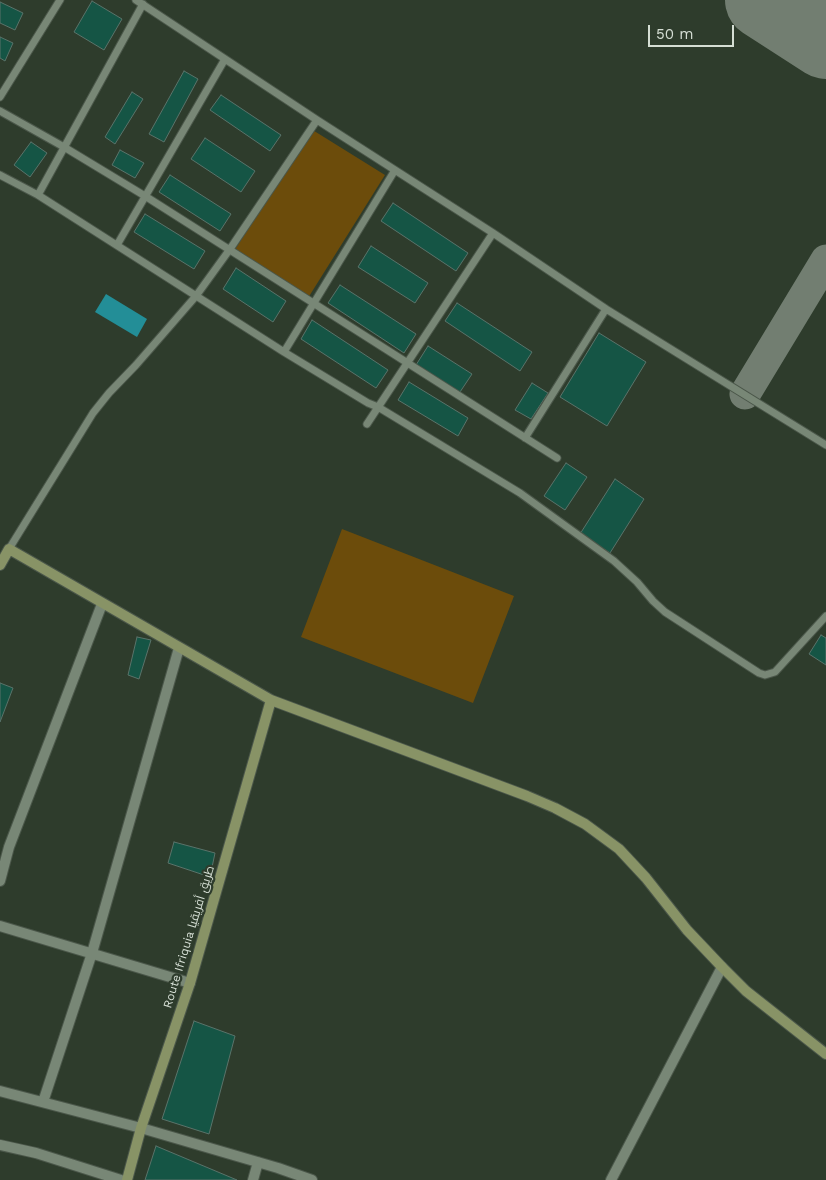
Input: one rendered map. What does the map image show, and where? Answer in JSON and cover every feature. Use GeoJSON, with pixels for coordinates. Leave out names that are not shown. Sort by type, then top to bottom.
{"type":"FeatureCollection","features":[{"type":"Feature","properties":{"kind":"street"},"geometry":{"type":"LineString","coordinates":[[0,566],[9,549],[271,700],[527,796],[585,824],[619,849],[646,878],[687,930],[746,991],[826,1054]]}},
{"type":"Feature","properties":{"kind":"street"},"geometry":{"type":"LineString","coordinates":[[0,881],[9,847],[102,604]]}},
{"type":"Feature","properties":{"kind":"street"},"geometry":{"type":"LineString","coordinates":[[43,1102],[92,953],[179,648]]}},
{"type":"Feature","properties":{"kind":"street","name":"Route Ifriquia طريق أفريقيا"},"geometry":{"type":"LineString","coordinates":[[128,1180],[141,1128],[190,983],[271,700]]}},
{"type":"Feature","properties":{"kind":"street"},"geometry":{"type":"LineString","coordinates":[[0,926],[190,983]]}},
{"type":"Feature","properties":{"kind":"street"},"geometry":{"type":"LineString","coordinates":[[611,1180],[722,967]]}},
{"type":"Feature","properties":{"kind":"street"},"geometry":{"type":"LineString","coordinates":[[0,1091],[141,1128],[278,1168],[312,1180]]}},
{"type":"Feature","properties":{"kind":"street"},"geometry":{"type":"LineString","coordinates":[[0,1145],[36,1153],[121,1180]]}},
{"type":"Feature","properties":{"kind":"street"},"geometry":{"type":"LineString","coordinates":[[253,1180],[258,1162]]}},
{"type":"Feature","properties":{"kind":"lane"},"geometry":{"type":"LineString","coordinates":[[0,97],[60,0]]}},
{"type":"Feature","properties":{"kind":"lane"},"geometry":{"type":"LineString","coordinates":[[136,0],[606,309],[826,445]]}},
{"type":"Feature","properties":{"kind":"lane"},"geometry":{"type":"LineString","coordinates":[[38,195],[143,4]]}},
{"type":"Feature","properties":{"kind":"lane"},"geometry":{"type":"LineString","coordinates":[[117,245],[225,59]]}},
{"type":"Feature","properties":{"kind":"lane"},"geometry":{"type":"LineString","coordinates":[[0,112],[64,147],[145,196],[557,458]]}},
{"type":"Feature","properties":{"kind":"lane"},"geometry":{"type":"LineString","coordinates":[[9,549],[97,408],[117,383],[136,365],[196,296],[317,120]]}},
{"type":"Feature","properties":{"kind":"lane"},"geometry":{"type":"LineString","coordinates":[[284,352],[395,170]]}},
{"type":"Feature","properties":{"kind":"lane"},"geometry":{"type":"LineString","coordinates":[[0,174],[38,195],[284,352],[520,494],[614,561],[665,612],[762,675],[776,672],[826,616]]}},
{"type":"Feature","properties":{"kind":"lane"},"geometry":{"type":"LineString","coordinates":[[367,424],[493,234]]}},
{"type":"Feature","properties":{"kind":"lane"},"geometry":{"type":"LineString","coordinates":[[525,438],[606,309]]}},
{"type":"Feature","properties":{"kind":"shaded area"},"geometry":{"type":"Polygon","coordinates":[[[311,129],[385,175],[308,298],[234,251],[311,129]]]}},
{"type":"Feature","properties":{"kind":"shaded area"},"geometry":{"type":"Polygon","coordinates":[[[342,529],[514,596],[473,703],[301,637],[342,529]]]}},
{"type":"Feature","properties":{"kind":"water"},"geometry":{"type":"Polygon","coordinates":[[[106,294],[147,319],[137,337],[95,312],[106,294]]]}},
{"type":"Feature","properties":{"kind":"building"},"geometry":{"type":"Polygon","coordinates":[[[92,1],[122,19],[104,50],[74,32],[92,1]]]}},
{"type":"Feature","properties":{"kind":"building"},"geometry":{"type":"Polygon","coordinates":[[[0,2],[23,13],[15,30],[0,23],[0,2]]]}},
{"type":"Feature","properties":{"kind":"building"},"geometry":{"type":"Polygon","coordinates":[[[0,37],[13,43],[5,61],[0,58],[0,37]]]}},
{"type":"Feature","properties":{"kind":"building"},"geometry":{"type":"Polygon","coordinates":[[[184,71],[198,79],[164,142],[149,134],[184,71]]]}},
{"type":"Feature","properties":{"kind":"building"},"geometry":{"type":"Polygon","coordinates":[[[132,92],[143,99],[115,144],[105,137],[132,92]]]}},
{"type":"Feature","properties":{"kind":"building"},"geometry":{"type":"Polygon","coordinates":[[[221,95],[281,135],[270,151],[210,110],[221,95]]]}},
{"type":"Feature","properties":{"kind":"building"},"geometry":{"type":"Polygon","coordinates":[[[205,138],[255,171],[241,192],[191,159],[205,138]]]}},
{"type":"Feature","properties":{"kind":"building"},"geometry":{"type":"Polygon","coordinates":[[[31,142],[47,153],[30,177],[14,165],[31,142]]]}},
{"type":"Feature","properties":{"kind":"building"},"geometry":{"type":"Polygon","coordinates":[[[120,150],[144,163],[135,178],[112,165],[120,150]]]}},
{"type":"Feature","properties":{"kind":"building"},"geometry":{"type":"Polygon","coordinates":[[[170,175],[231,214],[220,231],[159,192],[170,175]]]}},
{"type":"Feature","properties":{"kind":"building"},"geometry":{"type":"Polygon","coordinates":[[[393,203],[468,253],[456,271],[381,221],[393,203]]]}},
{"type":"Feature","properties":{"kind":"building"},"geometry":{"type":"Polygon","coordinates":[[[145,214],[205,251],[194,269],[134,232],[145,214]]]}},
{"type":"Feature","properties":{"kind":"building"},"geometry":{"type":"Polygon","coordinates":[[[371,246],[428,283],[415,303],[358,267],[371,246]]]}},
{"type":"Feature","properties":{"kind":"building"},"geometry":{"type":"Polygon","coordinates":[[[236,268],[286,301],[273,322],[223,289],[236,268]]]}},
{"type":"Feature","properties":{"kind":"building"},"geometry":{"type":"Polygon","coordinates":[[[340,285],[416,334],[404,353],[328,303],[340,285]]]}},
{"type":"Feature","properties":{"kind":"building"},"geometry":{"type":"Polygon","coordinates":[[[457,303],[532,352],[520,371],[445,321],[457,303]]]}},
{"type":"Feature","properties":{"kind":"building"},"geometry":{"type":"Polygon","coordinates":[[[312,320],[388,370],[376,388],[301,339],[312,320]]]}},
{"type":"Feature","properties":{"kind":"building"},"geometry":{"type":"Polygon","coordinates":[[[599,333],[646,362],[607,426],[560,397],[599,333]]]}},
{"type":"Feature","properties":{"kind":"building"},"geometry":{"type":"Polygon","coordinates":[[[428,346],[472,374],[460,392],[416,365],[428,346]]]}},
{"type":"Feature","properties":{"kind":"building"},"geometry":{"type":"Polygon","coordinates":[[[409,382],[468,418],[458,436],[398,400],[409,382]]]}},
{"type":"Feature","properties":{"kind":"building"},"geometry":{"type":"Polygon","coordinates":[[[532,383],[548,393],[531,419],[515,410],[532,383]]]}},
{"type":"Feature","properties":{"kind":"building"},"geometry":{"type":"Polygon","coordinates":[[[566,463],[587,477],[565,510],[544,496],[566,463]]]}},
{"type":"Feature","properties":{"kind":"building"},"geometry":{"type":"Polygon","coordinates":[[[615,479],[644,499],[610,553],[580,534],[615,479]]]}},
{"type":"Feature","properties":{"kind":"building"},"geometry":{"type":"Polygon","coordinates":[[[821,635],[826,638],[826,665],[809,654],[821,635]]]}},
{"type":"Feature","properties":{"kind":"building"},"geometry":{"type":"Polygon","coordinates":[[[137,637],[151,640],[139,679],[128,675],[137,637]]]}},
{"type":"Feature","properties":{"kind":"building"},"geometry":{"type":"Polygon","coordinates":[[[0,683],[13,688],[0,722],[0,683]]]}},
{"type":"Feature","properties":{"kind":"building"},"geometry":{"type":"Polygon","coordinates":[[[174,842],[215,853],[210,877],[168,863],[174,842]]]}},
{"type":"Feature","properties":{"kind":"building"},"geometry":{"type":"Polygon","coordinates":[[[194,1021],[235,1036],[209,1134],[162,1119],[194,1021]]]}},
{"type":"Feature","properties":{"kind":"building"},"geometry":{"type":"Polygon","coordinates":[[[156,1146],[237,1180],[145,1180],[156,1146]]]}},
{"type":"Feature","properties":{"kind":"taxiway"},"geometry":{"type":"LineString","coordinates":[[745,394],[826,260]]}},
{"type":"Feature","properties":{"kind":"runway"},"geometry":{"type":"LineString","coordinates":[[764,0],[826,40]]}}]}
